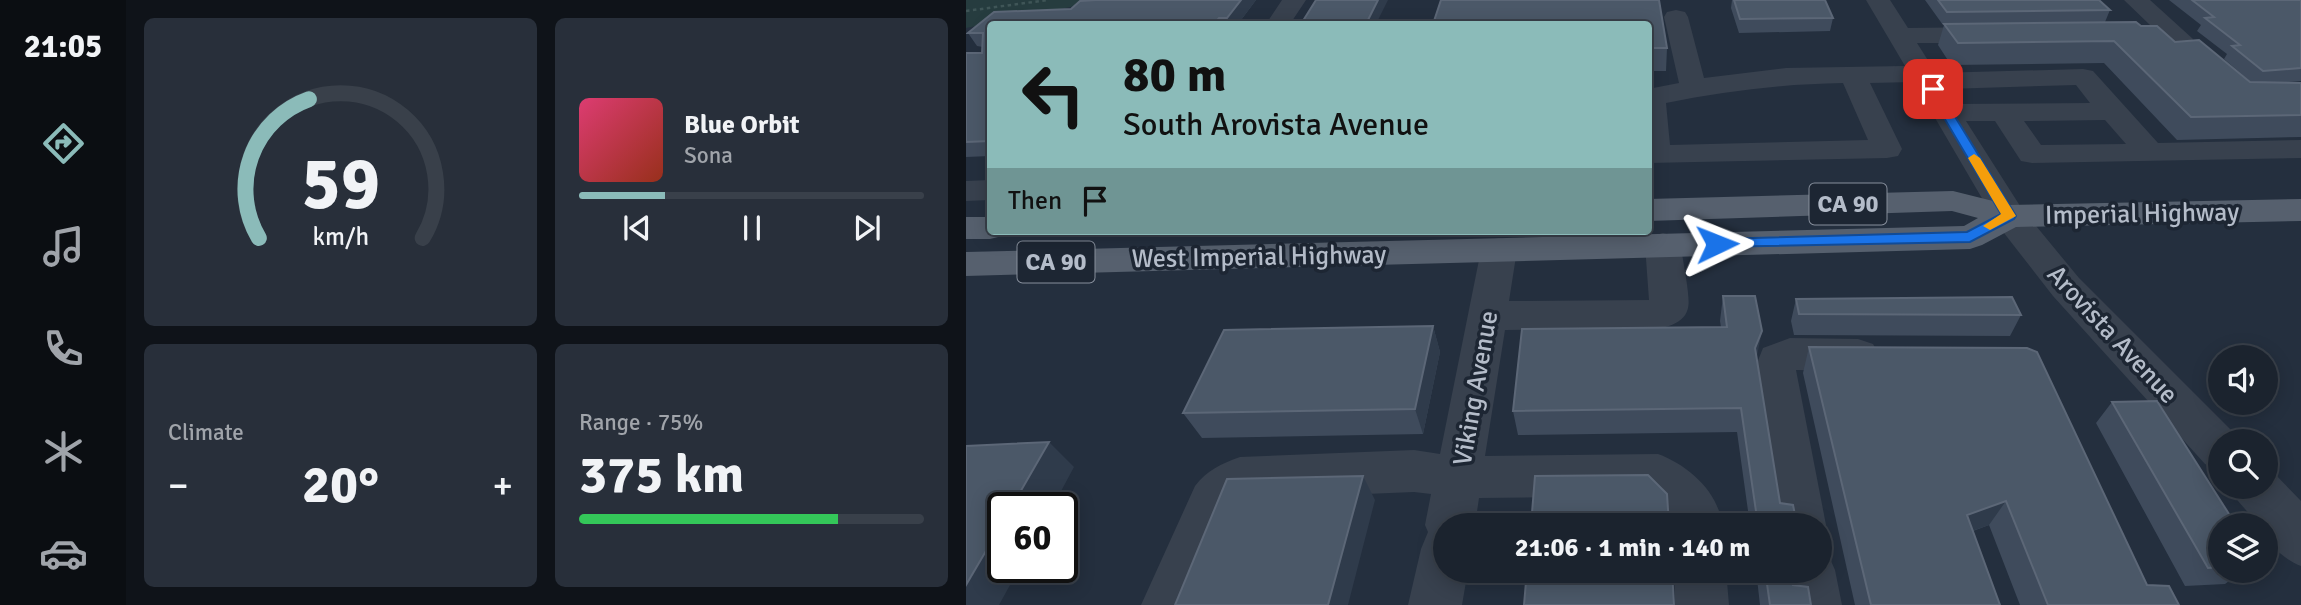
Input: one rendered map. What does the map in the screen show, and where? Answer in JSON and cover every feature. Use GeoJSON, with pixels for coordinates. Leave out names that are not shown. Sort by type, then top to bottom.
{"type":"FeatureCollection","features":[{"type":"Feature","properties":{"kind":"main road","name":"Imperial Highway"},"geometry":{"type":"LineString","coordinates":[[1652,210],[1953,201],[2009,216],[2301,210]]}},
{"type":"Feature","properties":{"kind":"main road","name":"West Imperial Highway"},"geometry":{"type":"LineString","coordinates":[[966,264],[1501,241],[1662,245],[1970,237],[2009,216]]}},
{"type":"Feature","properties":{"kind":"main road","name":"CA 90"},"geometry":{"type":"LineString","coordinates":[[966,228],[987,228]]}},
{"type":"Feature","properties":{"kind":"street"},"geometry":{"type":"LineString","coordinates":[[1280,21],[1294,0]]}},
{"type":"Feature","properties":{"kind":"street","name":"Arovista Avenue"},"geometry":{"type":"LineString","coordinates":[[1878,0],[2009,216],[2066,287],[2208,436]]}},
{"type":"Feature","properties":{"kind":"street"},"geometry":{"type":"LineString","coordinates":[[2136,0],[2204,60]]}},
{"type":"Feature","properties":{"kind":"street"},"geometry":{"type":"LineString","coordinates":[[1676,17],[1689,76],[1695,88]]}},
{"type":"Feature","properties":{"kind":"street"},"geometry":{"type":"LineString","coordinates":[[2091,33],[2172,32]]}},
{"type":"Feature","properties":{"kind":"street"},"geometry":{"type":"LineString","coordinates":[[1900,36],[2023,34]]}},
{"type":"Feature","properties":{"kind":"street"},"geometry":{"type":"LineString","coordinates":[[1652,97],[1765,76],[1932,89],[2083,77],[2150,153]]}},
{"type":"Feature","properties":{"kind":"street"},"geometry":{"type":"LineString","coordinates":[[1652,109],[1656,155],[1887,149],[1857,83]]}},
{"type":"Feature","properties":{"kind":"street"},"geometry":{"type":"LineString","coordinates":[[1932,89],[2003,112],[2113,111]]}},
{"type":"Feature","properties":{"kind":"street"},"geometry":{"type":"LineString","coordinates":[[2003,112],[2032,155],[2301,149]]}},
{"type":"Feature","properties":{"kind":"street"},"geometry":{"type":"LineString","coordinates":[[966,191],[987,190]]}},
{"type":"Feature","properties":{"kind":"street","name":"Viking Avenue"},"geometry":{"type":"LineString","coordinates":[[1452,513],[1501,241]]}},
{"type":"Feature","properties":{"kind":"street"},"geometry":{"type":"LineString","coordinates":[[1487,316],[1662,314],[1669,308],[1662,245]]}},
{"type":"Feature","properties":{"kind":"street"},"geometry":{"type":"LineString","coordinates":[[1799,513],[1774,373],[1778,359],[1790,354],[1898,355]]}},
{"type":"Feature","properties":{"kind":"street"},"geometry":{"type":"LineString","coordinates":[[1168,605],[1212,502],[1221,489],[1240,478],[1414,471],[1459,477],[1658,475],[1696,513]]}},
{"type":"Feature","properties":{"kind":"street"},"geometry":{"type":"LineString","coordinates":[[2267,499],[2284,517],[2301,542]]}},
{"type":"Feature","properties":{"kind":"street"},"geometry":{"type":"LineString","coordinates":[[1436,605],[1440,583]]}},
{"type":"Feature","properties":{"kind":"street"},"geometry":{"type":"LineString","coordinates":[[1701,583],[1702,605]]}},
{"type":"Feature","properties":{"kind":"street"},"geometry":{"type":"LineString","coordinates":[[1811,583],[1815,605]]}},
{"type":"Feature","properties":{"kind":"path"},"geometry":{"type":"LineString","coordinates":[[966,11],[1048,0]]}},
{"type":"Feature","properties":{"kind":"green space"},"geometry":{"type":"Polygon","coordinates":[[[966,0],[1105,0],[1001,21],[987,21],[987,24],[966,28],[966,0]]]}},
{"type":"Feature","properties":{"kind":"building"},"geometry":{"type":"Polygon","coordinates":[[[1241,0],[1227,18],[1219,18],[1216,21],[987,21],[987,141],[966,142],[966,53],[982,53],[983,33],[968,33],[994,12],[1071,9],[1080,1],[1241,0]]]}},
{"type":"Feature","properties":{"kind":"building"},"geometry":{"type":"Polygon","coordinates":[[[1316,0],[1378,0],[1368,21],[1303,21],[1316,0]]]}},
{"type":"Feature","properties":{"kind":"building"},"geometry":{"type":"Polygon","coordinates":[[[1441,0],[1659,0],[1667,48],[1652,48],[1652,21],[1434,21],[1441,0]]]}},
{"type":"Feature","properties":{"kind":"building"},"geometry":{"type":"Polygon","coordinates":[[[1734,0],[1825,0],[1833,18],[1740,19],[1734,0]]]}},
{"type":"Feature","properties":{"kind":"building"},"geometry":{"type":"Polygon","coordinates":[[[1938,0],[2099,0],[2110,10],[1947,12],[1938,0]]]}},
{"type":"Feature","properties":{"kind":"building"},"geometry":{"type":"Polygon","coordinates":[[[2192,0],[2301,0],[2301,68],[2263,71],[2232,46],[2240,45],[2205,18],[2214,17],[2192,0]]]}},
{"type":"Feature","properties":{"kind":"building"},"geometry":{"type":"Polygon","coordinates":[[[2136,22],[2141,26],[2157,26],[2175,42],[2199,40],[2250,82],[2301,83],[2301,115],[2191,117],[2114,41],[1958,43],[1944,24],[2136,22]]]}},
{"type":"Feature","properties":{"kind":"building"},"geometry":{"type":"Polygon","coordinates":[[[1723,296],[1755,296],[1762,331],[1755,348],[1780,503],[1793,505],[1795,513],[1756,513],[1741,408],[1513,411],[1522,329],[1727,327],[1723,296]]]}},
{"type":"Feature","properties":{"kind":"building"},"geometry":{"type":"Polygon","coordinates":[[[2012,297],[2021,315],[1799,314],[1796,299],[2012,297]]]}},
{"type":"Feature","properties":{"kind":"building"},"geometry":{"type":"Polygon","coordinates":[[[1433,326],[1415,409],[1183,413],[1224,330],[1433,326]]]}},
{"type":"Feature","properties":{"kind":"building"},"geometry":{"type":"Polygon","coordinates":[[[1809,347],[2027,348],[2037,352],[2147,585],[2169,586],[2179,605],[2048,605],[2006,501],[1967,515],[2000,605],[1871,605],[1809,347]]]}},
{"type":"Feature","properties":{"kind":"building"},"geometry":{"type":"Polygon","coordinates":[[[2157,401],[2208,481],[2208,499],[2219,499],[2228,513],[2208,513],[2208,568],[2112,402],[2157,401]]]}},
{"type":"Feature","properties":{"kind":"building"},"geometry":{"type":"Polygon","coordinates":[[[1049,442],[1020,492],[987,492],[987,549],[966,585],[966,446],[1049,442]]]}},
{"type":"Feature","properties":{"kind":"building"},"geometry":{"type":"Polygon","coordinates":[[[1648,475],[1667,494],[1668,513],[1532,513],[1535,476],[1648,475]]]}},
{"type":"Feature","properties":{"kind":"building"},"geometry":{"type":"Polygon","coordinates":[[[1363,476],[1328,605],[1175,605],[1227,479],[1363,476]]]}},
{"type":"Feature","properties":{"kind":"building"},"geometry":{"type":"Polygon","coordinates":[[[1526,583],[1673,583],[1674,605],[1524,605],[1526,583]]]}},
{"type":"Feature","properties":{"kind":"building"},"geometry":{"type":"Polygon","coordinates":[[[1767,583],[1793,583],[1808,587],[1811,605],[1770,605],[1767,583]]]}},
{"type":"Feature","properties":{"kind":"slow traffic"},"geometry":{"type":"LineString","coordinates":[[1974,158],[2009,216],[1990,226]]}},
{"type":"Feature","properties":{"kind":"route"},"geometry":{"type":"LineString","coordinates":[[1717,244],[1970,237],[2009,216],[1933,89]]}}]}
